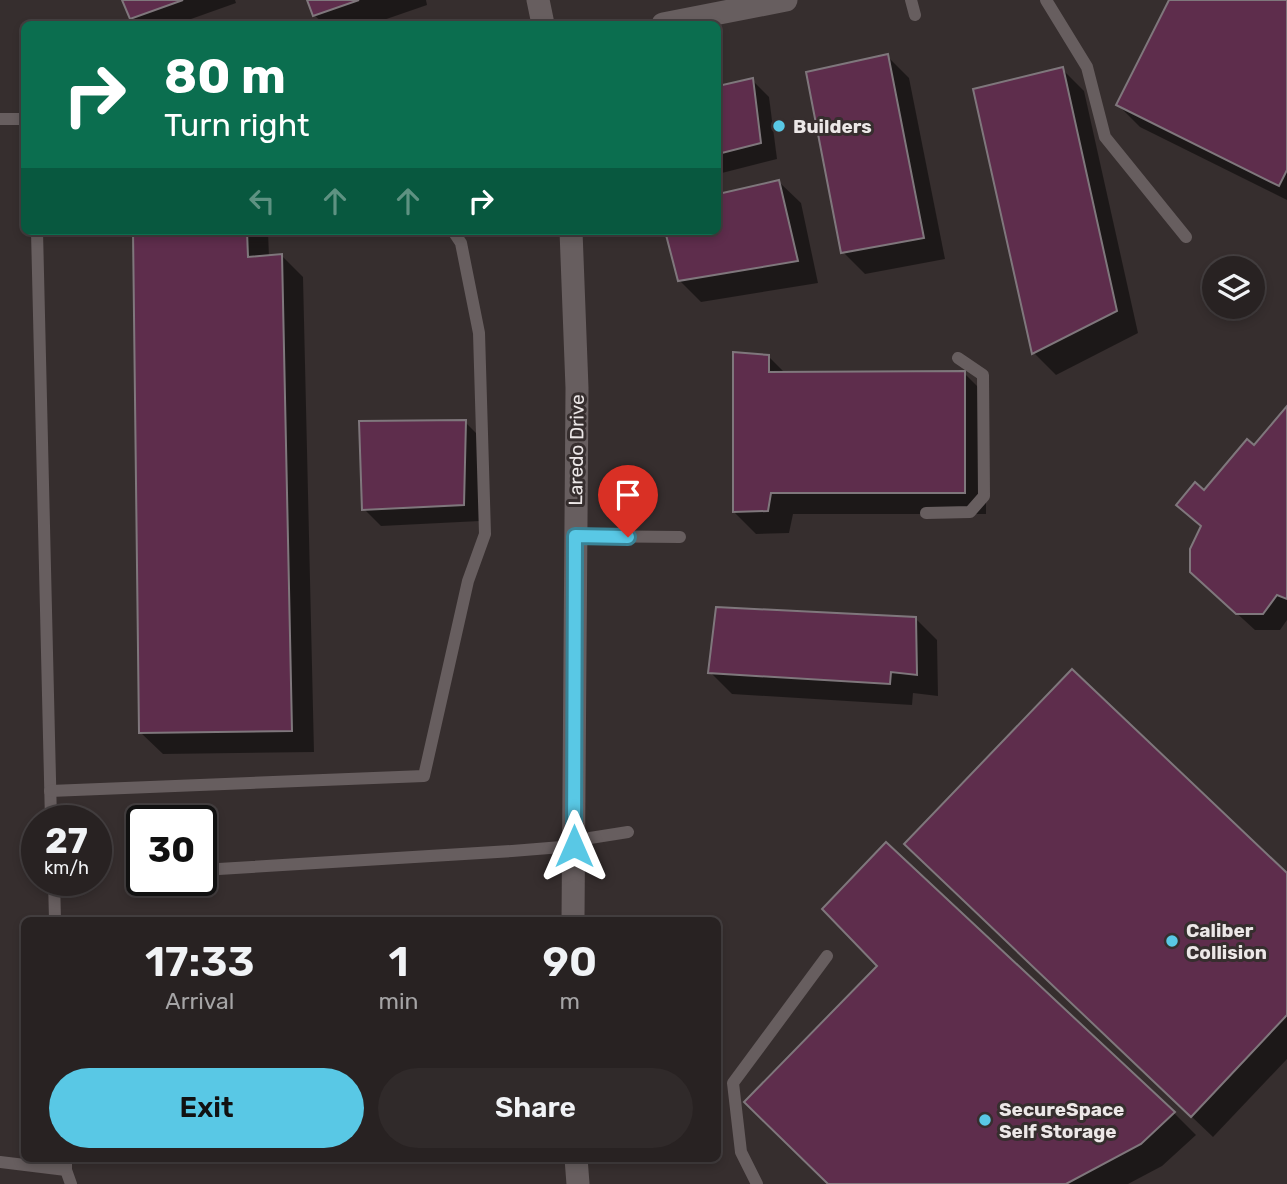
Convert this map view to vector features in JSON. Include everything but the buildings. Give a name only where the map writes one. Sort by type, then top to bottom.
[{"type":"street","points":[[538,0],[542,21]]},
{"type":"street","points":[[678,21],[786,0]]},
{"type":"street","name":"Laredo Drive","points":[[570,235],[577,388],[573,917]]},
{"type":"street","points":[[576,1162],[578,1184]]},
{"type":"lane","points":[[911,0],[915,15]]},
{"type":"lane","points":[[1046,0],[1087,67],[1105,137],[1186,237]]},
{"type":"lane","points":[[0,119],[21,119]]},
{"type":"lane","points":[[37,235],[50,805]]},
{"type":"lane","points":[[50,791],[424,776],[468,581],[485,534],[479,333],[461,243],[456,235]]},
{"type":"lane","points":[[926,513],[970,512],[984,496],[983,375],[958,358]]},
{"type":"lane","points":[[575,536],[680,537]]},
{"type":"lane","points":[[217,869],[574,846],[590,838],[628,832]]},
{"type":"lane","points":[[54,896],[55,917]]},
{"type":"lane","points":[[757,1184],[741,1152],[733,1083],[827,956]]},
{"type":"lane","points":[[0,1162],[66,1164],[71,1184]]},
{"type":"place","name":"Builders","points":[[779,126]]},
{"type":"place","name":"Caliber Collision","points":[[1172,941]]},
{"type":"place","name":"SecureSpace Self Storage","points":[[985,1120]]},
{"type":"route","points":[[574,846],[575,536],[628,537]]}]
